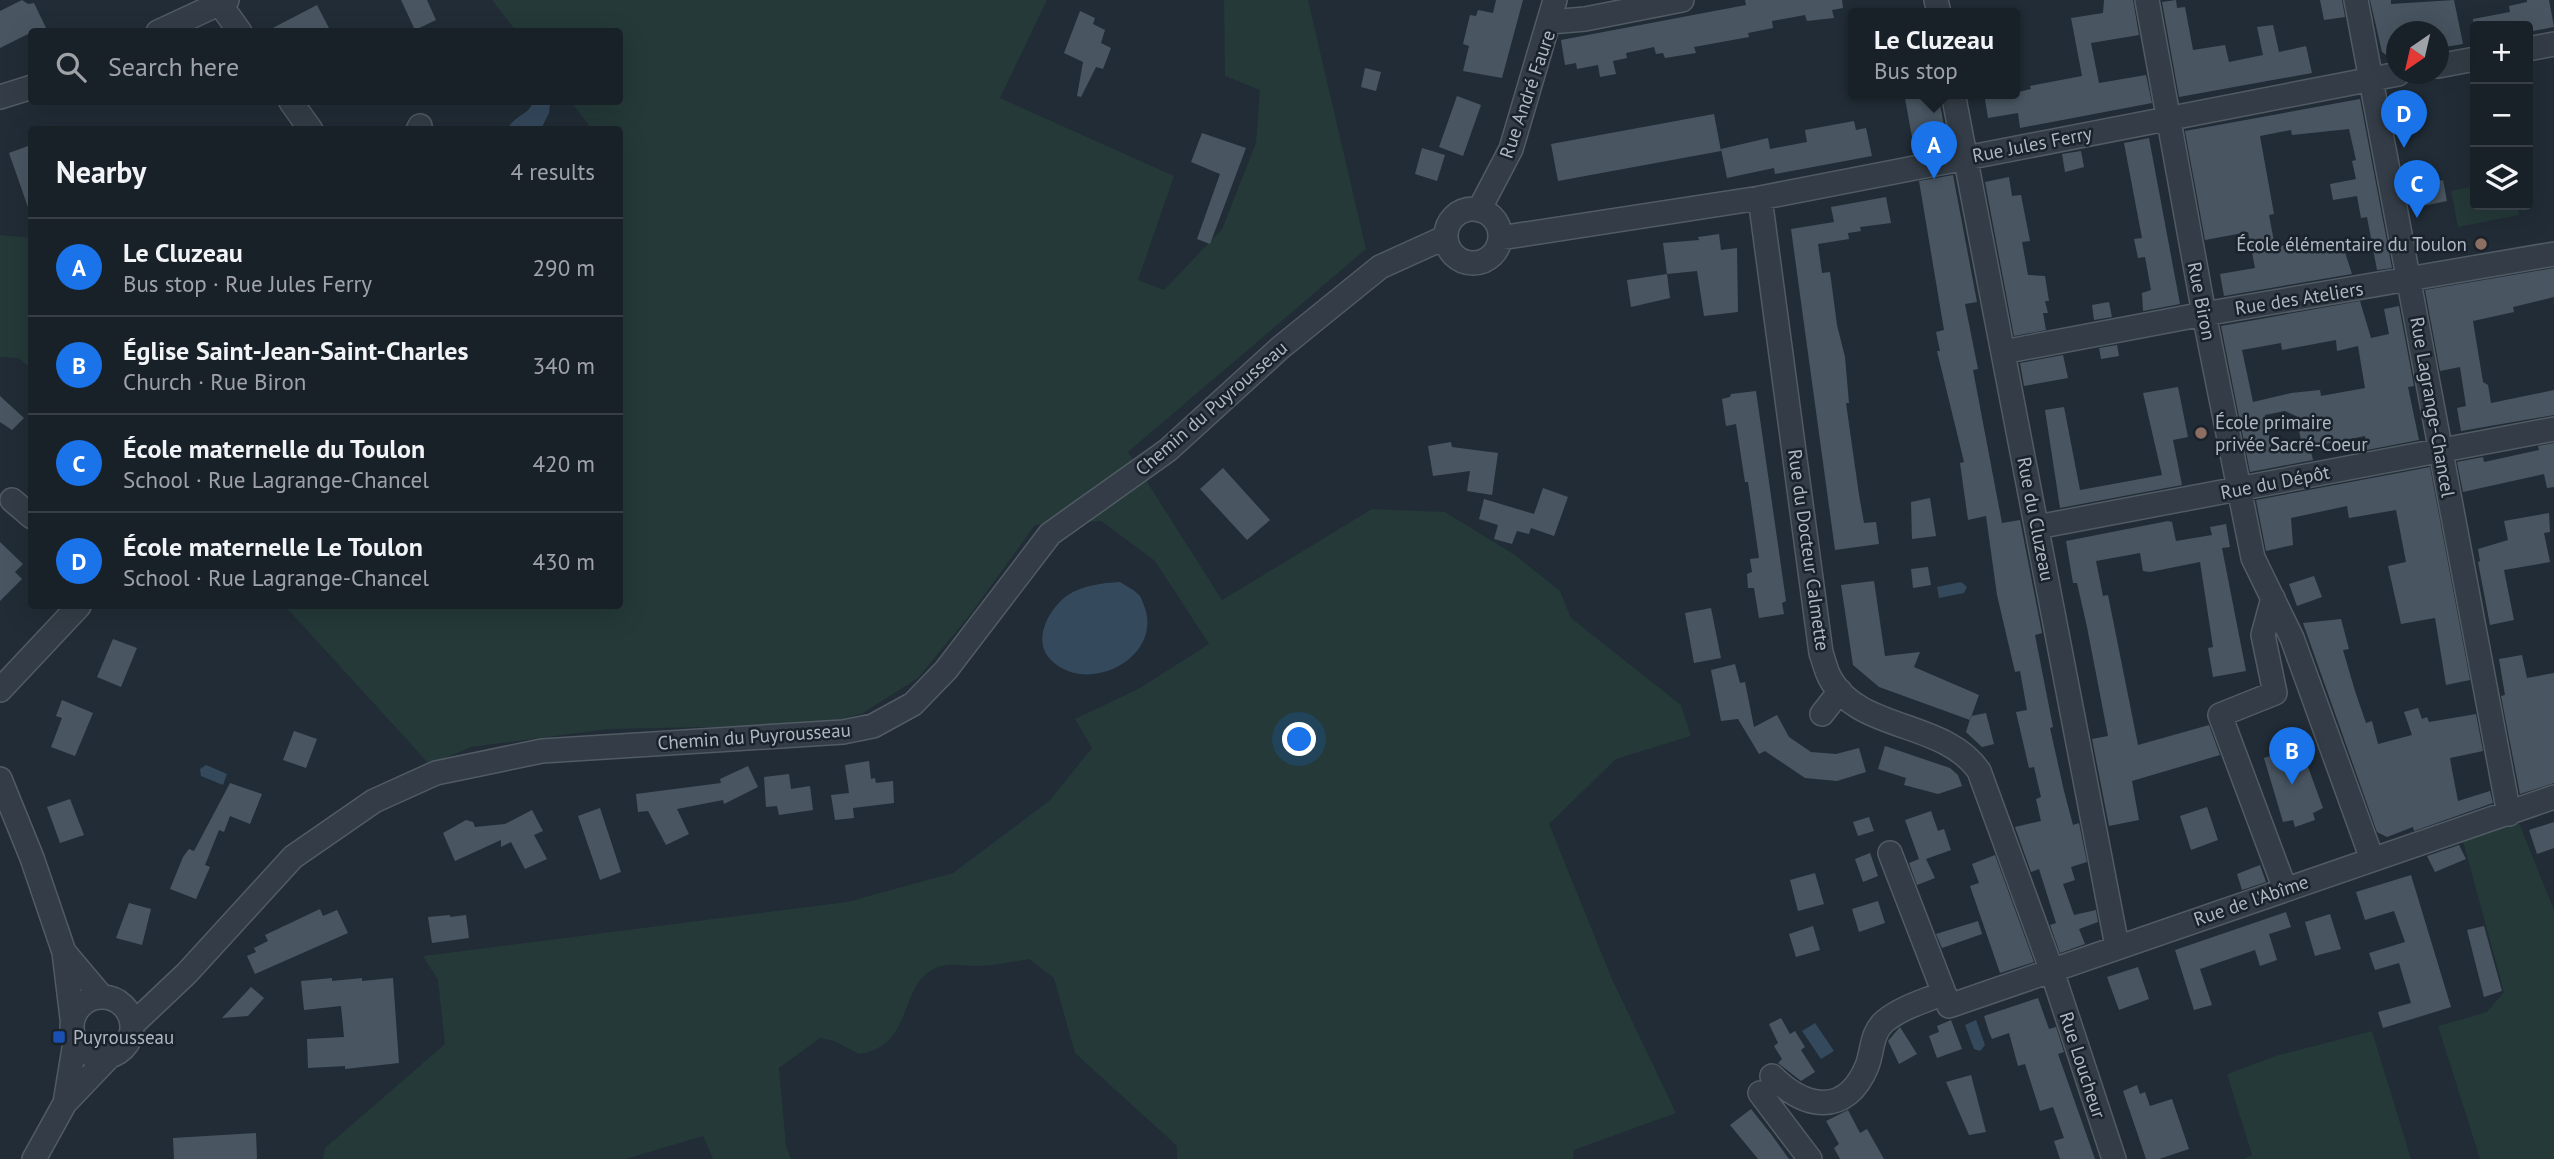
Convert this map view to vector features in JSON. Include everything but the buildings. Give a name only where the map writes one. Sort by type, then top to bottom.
[{"type":"street","name":"Rue André Faure","points":[[1479,210],[1511,149],[1553,11],[1585,19],[1682,0]]},
{"type":"street","name":"Rue Biron","points":[[2147,0],[2204,314],[2253,558],[2292,638],[2372,859]]},
{"type":"street","name":"Rue Lagrange-Chancel","points":[[2356,0],[2508,814]]},
{"type":"street","points":[[167,28],[223,2],[238,28]]},
{"type":"street","points":[[2533,48],[2554,44]]},
{"type":"street","points":[[2449,64],[2470,60]]},
{"type":"street","name":"Rue Jules Ferry","points":[[1500,239],[1760,198],[2386,76]]},
{"type":"street","points":[[0,97],[28,88]]},
{"type":"street","name":"Rue du Cluzeau","points":[[1953,99],[2117,946]]},
{"type":"street","points":[[293,105],[308,126]]},
{"type":"street","name":"Rue du Docteur Calmette","points":[[1760,198],[1821,653],[1830,678],[1840,691],[1865,710],[1953,744],[1968,755],[1979,771],[2052,971]]},
{"type":"street","points":[[1479,210],[1495,220],[1500,239],[1490,257],[1474,263],[1456,257],[1446,237],[1448,228],[1459,213],[1479,210]]},
{"type":"street","name":"Chemin du Puyrousseau","points":[[119,1009],[168,992],[293,857],[374,801],[436,773],[542,751],[844,732],[873,726],[913,704],[946,670],[1050,534],[1168,450],[1280,348],[1380,267],[1446,237]]},
{"type":"street","name":"Rue des Ateliers","points":[[2003,352],[2204,314],[2554,254]]},
{"type":"street","name":"Rue du Dépôt","points":[[2037,527],[2554,429]]},
{"type":"street","points":[[12,500],[28,514]]},
{"type":"street","points":[[2273,598],[2263,635],[2274,693],[2220,715],[2285,889]]},
{"type":"street","points":[[0,690],[76,609]]},
{"type":"street","points":[[1822,714],[1840,691]]},
{"type":"street","points":[[0,779],[32,858],[64,952],[75,1042],[65,1103]]},
{"type":"street","name":"Rue de l'Abîme","points":[[1810,1159],[1766,1085],[1808,1102],[1824,1104],[1840,1099],[1855,1087],[1867,1066],[1875,1035],[1885,1022],[1909,1007],[2052,971],[2117,946],[2554,797]]},
{"type":"street","points":[[1890,853],[1947,999]]},
{"type":"street","points":[[34,1159],[65,1103],[109,1057],[124,1049],[119,1009],[64,952]]},
{"type":"street","name":"Rue Loucheur","points":[[2052,971],[2114,1159]]},
{"type":"street","points":[[72,1018],[84,1002],[119,1009]]},
{"type":"street","points":[[75,1042],[89,1055],[109,1057]]},
{"type":"green space","points":[[492,0],[1047,0],[1000,98],[1174,176],[1138,280],[1164,290],[1222,229],[1256,143],[1260,90],[1225,76],[1224,0],[1308,0],[1366,249],[1128,452],[1222,600],[1372,509],[1445,512],[1515,555],[1560,591],[1571,618],[1681,705],[1691,736],[1616,759],[1549,824],[1612,979],[1676,1113],[1574,1150],[1573,1159],[1177,1159],[1177,1146],[1075,1053],[1054,978],[1029,959],[987,966],[938,967],[925,975],[916,986],[898,1027],[890,1039],[877,1049],[859,1054],[834,1041],[820,1038],[779,1068],[786,1146],[791,1159],[713,1159],[703,1136],[626,1159],[323,1159],[325,1148],[445,1044],[438,980],[423,956],[847,902],[953,873],[1049,801],[1092,748],[1075,719],[1140,688],[1209,644],[1155,561],[1101,521],[1035,525],[969,616],[918,678],[863,713],[820,725],[608,729],[471,747],[430,765],[288,609],[623,609],[623,126],[589,126],[573,105],[623,105],[623,28],[514,28]]},
{"type":"green space","points":[[2470,187],[2470,210],[2518,210],[2519,215],[2458,227],[2451,191]]},
{"type":"green space","points":[[0,235],[28,238],[28,366],[18,358],[0,357]]},
{"type":"green space","points":[[2519,823],[2554,910],[2554,1159],[2480,1159],[2438,1026],[2487,1012],[2504,992],[2463,841]]},
{"type":"green space","points":[[2372,1031],[2411,1159],[2244,1159],[2252,1155],[2227,1074],[2279,1055]]},
{"type":"water","points":[[550,105],[542,126],[510,126],[513,121],[531,106]]},
{"type":"water","points":[[1120,582],[1139,595],[1145,608],[1147,626],[1142,643],[1132,657],[1117,667],[1100,673],[1082,674],[1065,670],[1050,659],[1045,651],[1043,634],[1049,616],[1061,601],[1087,587]]},
{"type":"water","points":[[1961,582],[1967,587],[1964,593],[1939,598],[1937,587]]},
{"type":"water","points":[[206,765],[227,774],[223,785],[201,776],[200,769]]},
{"type":"water","points":[[1976,1020],[1985,1045],[1980,1051],[1974,1049],[1965,1025]]},
{"type":"water","points":[[1815,1023],[1834,1051],[1821,1059],[1802,1031]]},
{"type":"place","name":"École maternelle Le Toulon","points":[[2404,148]]},
{"type":"place","name":"Le Cluzeau","points":[[1934,179]]},
{"type":"place","name":"École maternelle du Toulon","points":[[2417,218]]},
{"type":"place","name":"École élémentaire du Toulon","points":[[2481,244]]},
{"type":"place","name":"École primaire privée Sacré-Coeur","points":[[2201,433]]},
{"type":"place","name":"Église Saint-Jean-Saint-Charles","points":[[2292,785]]},
{"type":"place","name":"Puyrousseau","points":[[59,1037]]}]
